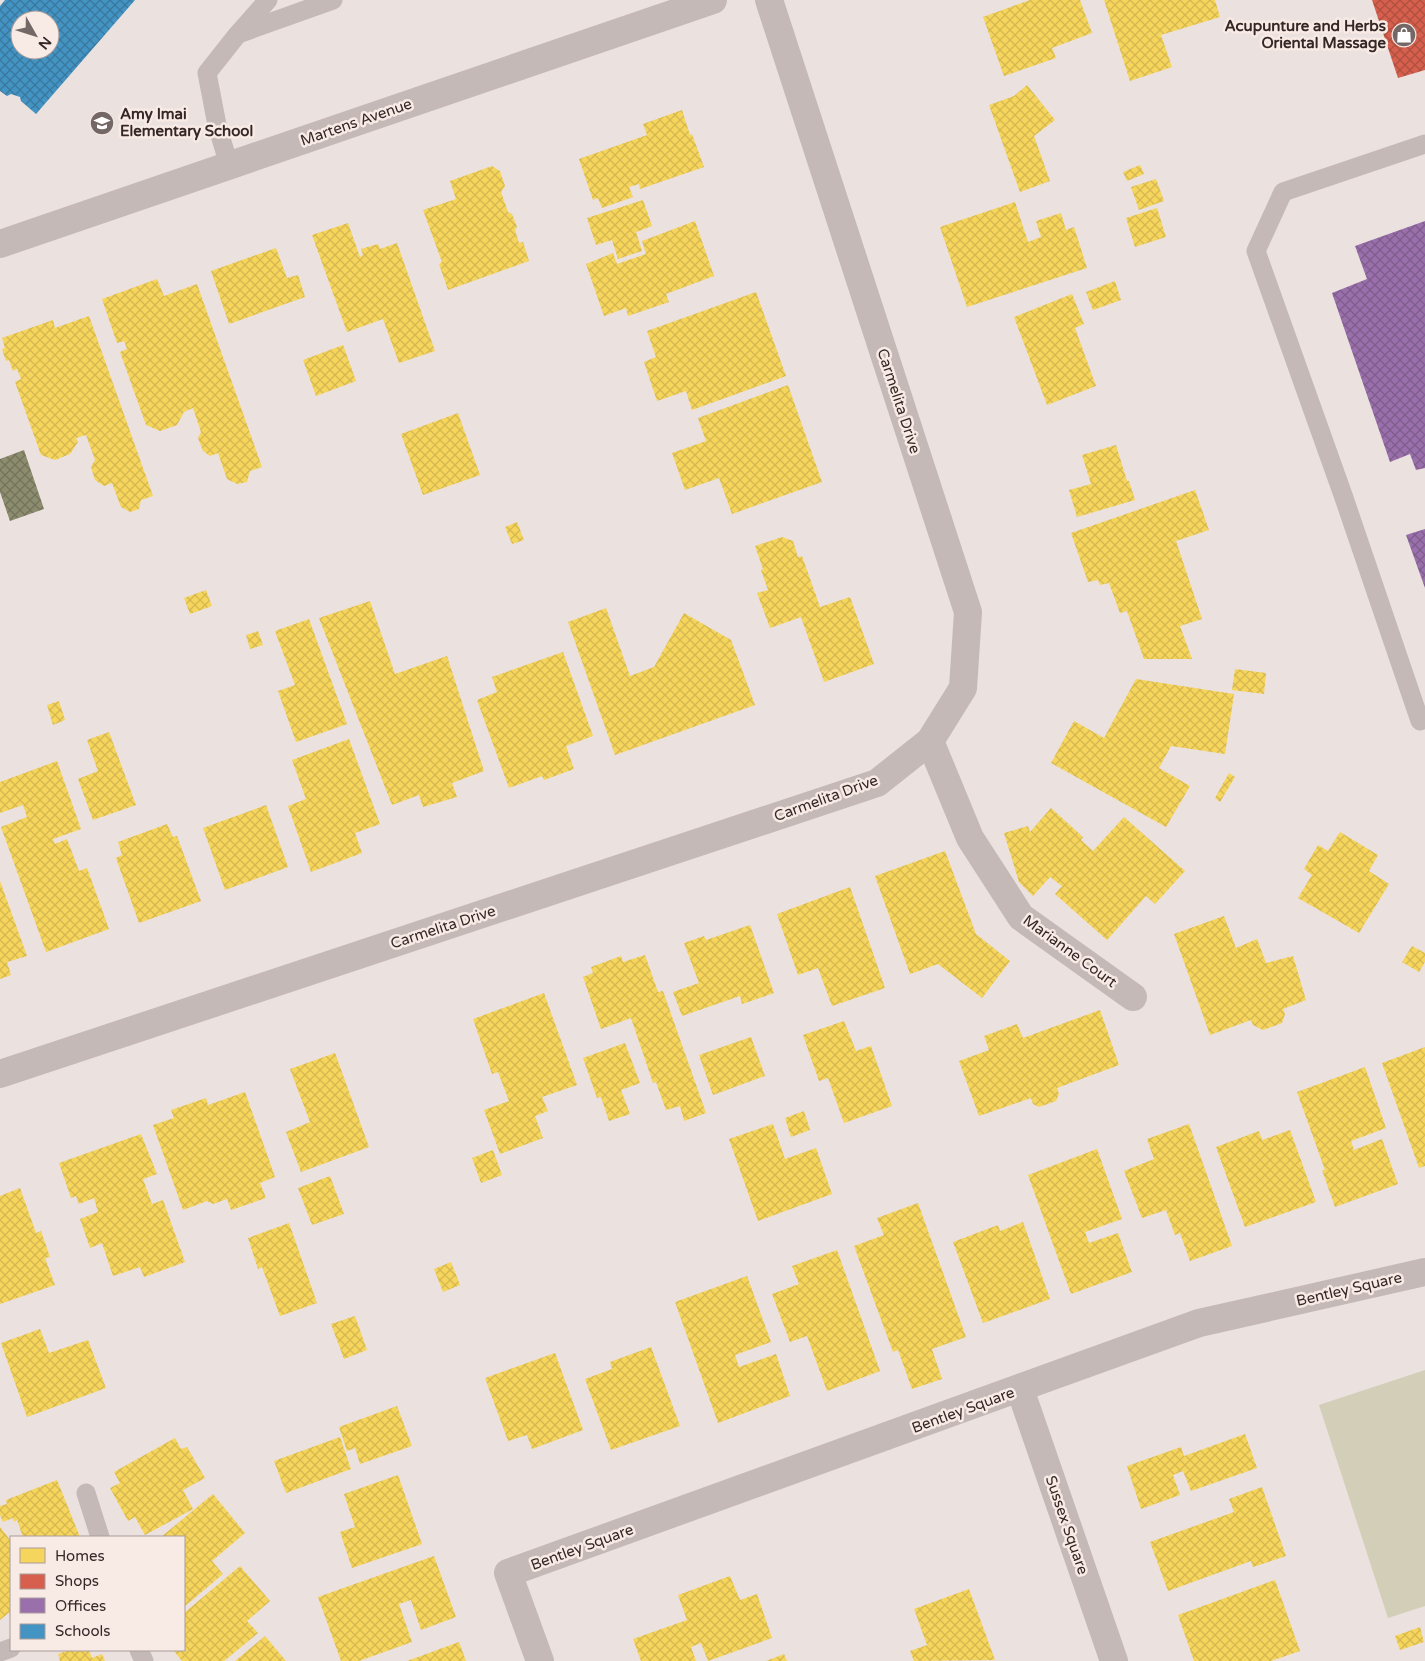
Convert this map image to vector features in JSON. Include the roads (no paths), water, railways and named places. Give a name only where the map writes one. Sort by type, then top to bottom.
[{"type":"street","name":"Martens Avenue","points":[[0,244],[713,0]]},
{"type":"street","name":"Carmelita Drive","points":[[0,1074],[877,782],[930,741],[963,688],[968,612],[769,0]]},
{"type":"street","name":"Marianne Court","points":[[930,741],[970,838],[1021,917],[1133,997]]},
{"type":"street","name":"Bentley Square","points":[[540,1661],[508,1573],[1198,1323],[1425,1272]]},
{"type":"street","name":"Sussex Square","points":[[1020,1389],[1114,1661]]},
{"type":"lane","points":[[229,165],[217,125],[207,73],[237,34],[268,0]]},
{"type":"lane","points":[[237,34],[333,0]]},
{"type":"lane","points":[[1425,144],[1283,192],[1256,251],[1343,495],[1420,721],[1425,719]]},
{"type":"lane","points":[[86,1493],[100,1536]]},
{"type":"place","name":"Acupunture and Herbs Oriental Massage","points":[[1404,35]]},
{"type":"place","name":"Amy Imai Elementary School","points":[[102,123]]}]
